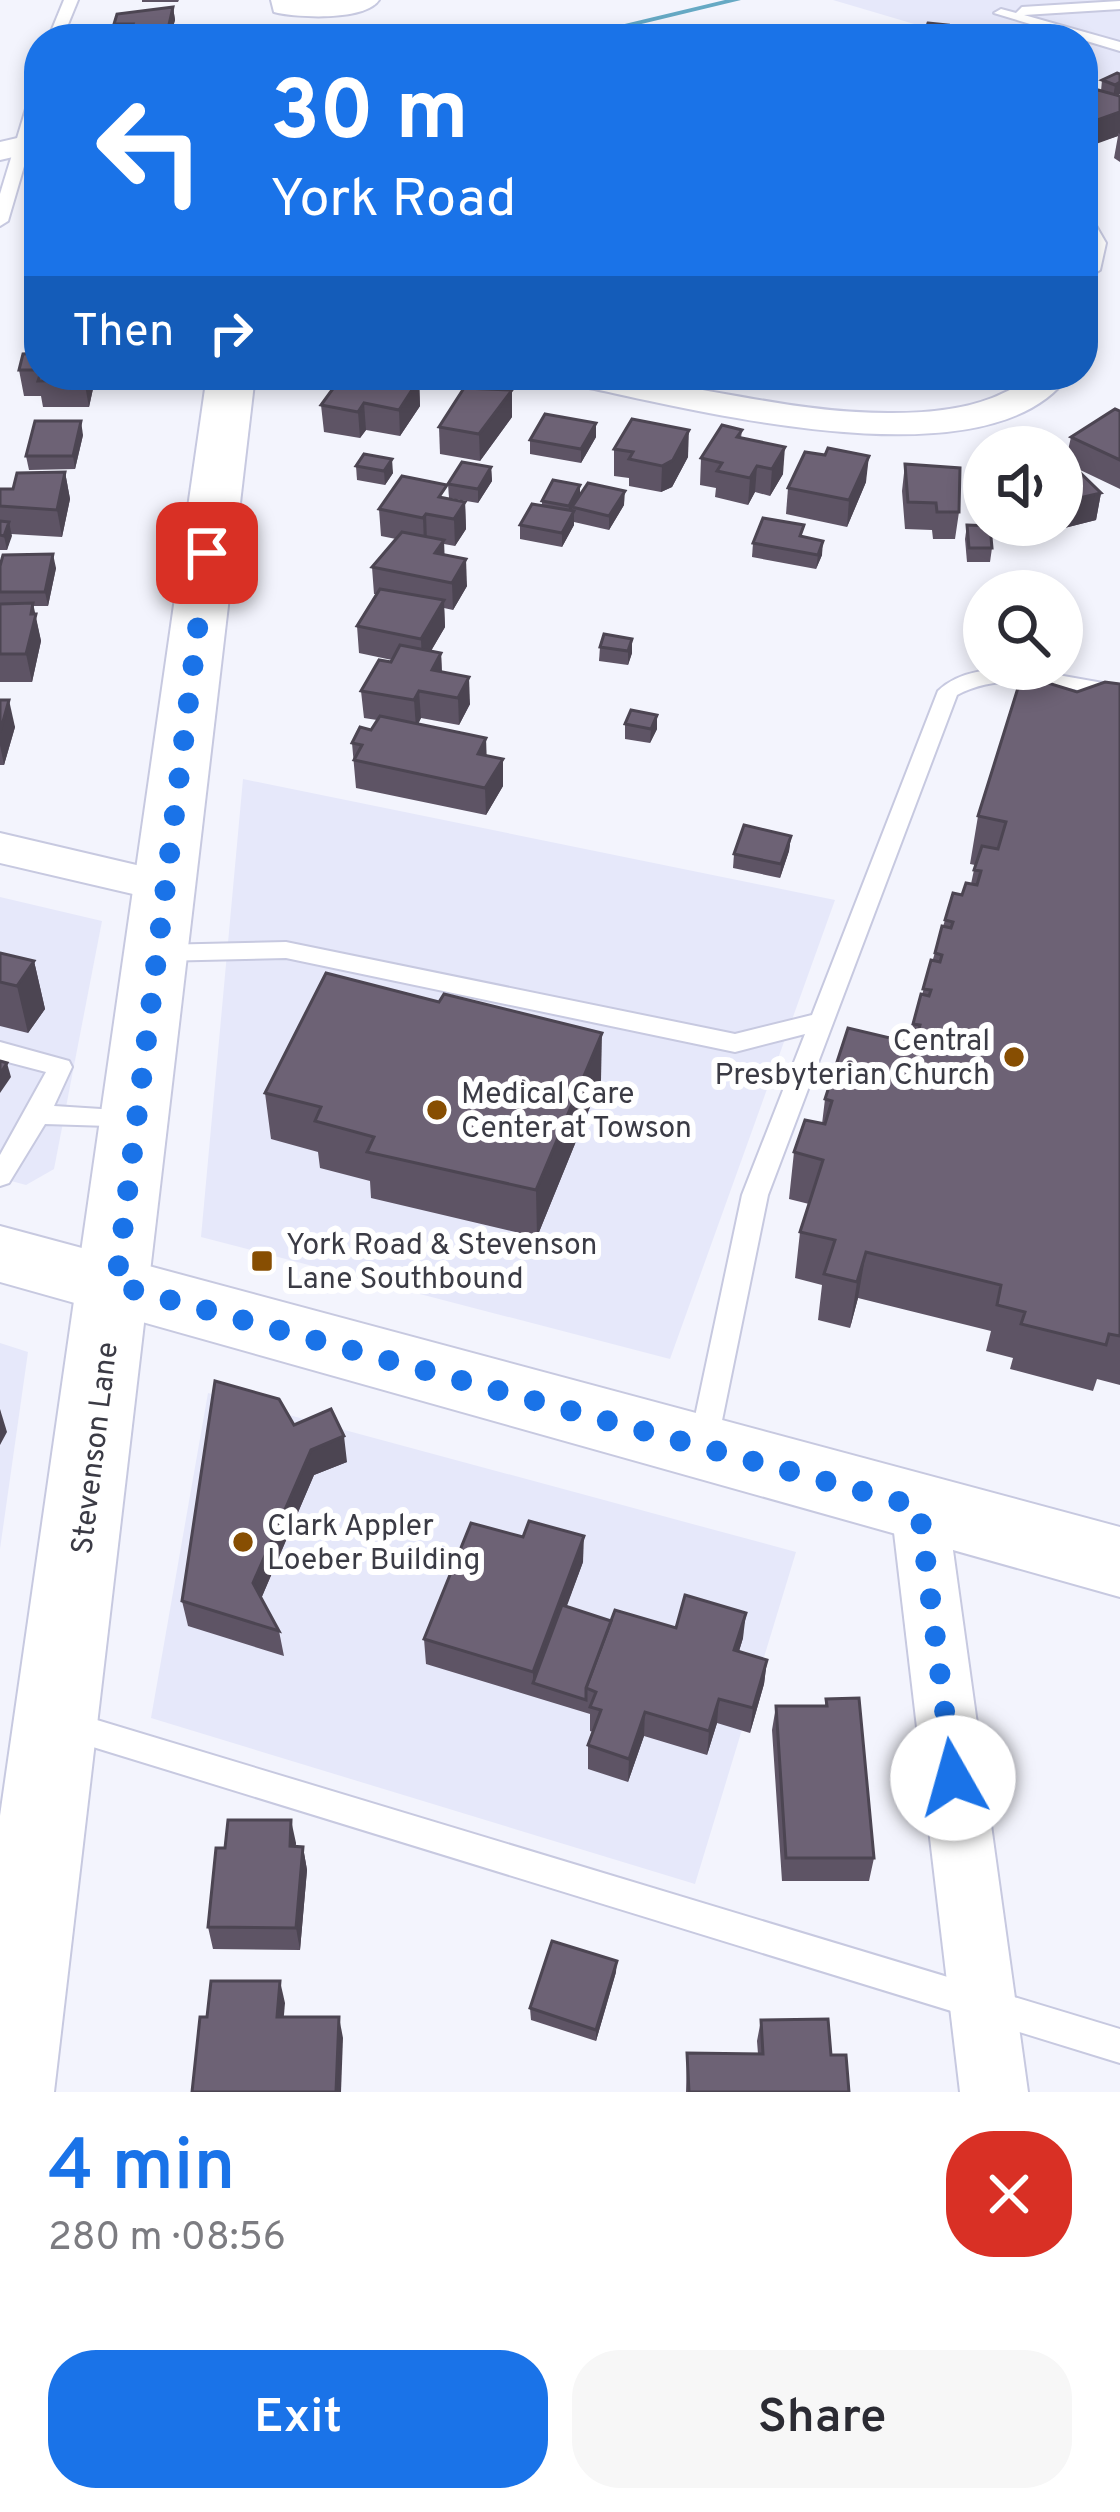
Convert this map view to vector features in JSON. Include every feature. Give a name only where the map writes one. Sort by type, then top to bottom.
[{"type":"street","points":[[286,14],[360,0]]},
{"type":"street","name":"Stevenson Lane","points":[[7,2092],[59,1723],[229,390]]},
{"type":"street","points":[[668,390],[879,426],[961,419],[1005,406],[1029,390]]},
{"type":"street","points":[[0,848],[163,886]]},
{"type":"street","points":[[0,1254],[1120,1562]]},
{"type":"street","points":[[919,1507],[994,2092]]},
{"type":"lane","points":[[1040,24],[1001,13],[1120,5]]},
{"type":"lane","points":[[0,221],[20,146]]},
{"type":"lane","points":[[702,1447],[755,1195],[948,691],[966,678],[1000,675],[1120,693]]},
{"type":"lane","points":[[155,953],[286,950],[735,1043],[820,1022]]},
{"type":"lane","points":[[0,1051],[60,1066],[38,1114],[0,1176]]},
{"type":"lane","points":[[38,1114],[135,1120]]},
{"type":"lane","points":[[59,1723],[1120,2046]]},
{"type":"shaded area","points":[[833,0],[1120,0],[1120,85],[1098,78],[1098,24],[914,24]]},
{"type":"shaded area","points":[[243,779],[835,900],[670,1359],[201,1237]]},
{"type":"shaded area","points":[[0,897],[102,921],[54,1169],[26,1185],[0,1178]]},
{"type":"shaded area","points":[[0,1343],[28,1352],[0,1549]]},
{"type":"shaded area","points":[[208,1393],[796,1552],[695,1884],[151,1718]]},
{"type":"building","points":[[173,7],[169,24],[114,24],[117,14]]},
{"type":"building","points":[[1117,73],[1120,82],[1115,85],[1102,80]]},
{"type":"building","points":[[1098,90],[1120,96],[1120,112],[1098,120]]},
{"type":"building","points":[[332,390],[412,390],[399,410],[364,403],[358,412],[321,405]]},
{"type":"building","points":[[463,390],[512,390],[479,434],[439,427]]},
{"type":"building","points":[[1115,409],[1120,411],[1120,460],[1083,443],[1083,429]]},
{"type":"building","points":[[545,414],[596,423],[581,449],[530,440]]},
{"type":"building","points":[[632,419],[689,430],[673,460],[662,466],[629,459],[633,452],[614,449]]},
{"type":"building","points":[[35,421],[81,421],[73,456],[26,456]]},
{"type":"building","points":[[722,425],[742,430],[737,437],[785,447],[772,469],[757,466],[750,478],[717,471],[722,463],[701,458]]},
{"type":"building","points":[[828,448],[869,456],[849,500],[788,488],[805,452],[825,455]]},
{"type":"building","points":[[364,454],[392,459],[384,471],[356,466]]},
{"type":"building","points":[[462,462],[491,467],[478,489],[448,484]]},
{"type":"building","points":[[905,464],[960,468],[959,512],[937,512],[936,503],[908,502]]},
{"type":"building","points":[[65,472],[57,510],[0,506],[0,489],[13,489],[17,473]]},
{"type":"building","points":[[1083,475],[1101,493],[1083,497]]},
{"type":"building","points":[[402,476],[447,485],[439,497],[465,502],[454,519],[379,509]]},
{"type":"building","points":[[553,480],[580,485],[569,506],[542,501]]},
{"type":"building","points":[[588,483],[625,491],[609,516],[572,507]]},
{"type":"building","points":[[532,504],[574,511],[562,533],[520,525]]},
{"type":"building","points":[[763,518],[804,525],[800,536],[823,541],[818,555],[753,543]]},
{"type":"building","points":[[0,521],[9,522],[4,536],[0,535]]},
{"type":"building","points":[[402,532],[444,540],[435,553],[466,559],[452,583],[372,567]]},
{"type":"building","points":[[53,554],[45,592],[0,592],[3,555]]},
{"type":"building","points":[[380,589],[444,600],[421,639],[357,626]]},
{"type":"building","points":[[33,603],[31,614],[36,614],[26,654],[0,654],[0,604]]},
{"type":"building","points":[[604,634],[632,639],[628,651],[600,647]]},
{"type":"building","points":[[400,645],[441,653],[432,670],[469,677],[458,698],[419,691],[414,700],[361,691],[379,660],[391,662]]},
{"type":"building","name":"Central Presbyterian Church","points":[[1105,682],[1120,684],[1120,1336],[1109,1334],[1106,1345],[1021,1324],[1025,1312],[997,1305],[1001,1285],[866,1252],[857,1282],[824,1274],[835,1240],[800,1232],[823,1160],[794,1152],[805,1120],[825,1124],[832,1101],[825,1099],[848,1028],[915,1044],[920,1025],[913,1024],[921,994],[929,996],[931,990],[923,989],[931,960],[940,962],[942,955],[935,953],[942,926],[951,928],[953,922],[945,920],[953,893],[962,895],[966,883],[977,885],[981,871],[974,870],[982,846],[998,849],[1006,822],[978,816],[1017,690],[1077,692]]},
{"type":"building","points":[[0,700],[9,700],[0,732]]},
{"type":"building","points":[[631,710],[657,715],[651,729],[625,724]]},
{"type":"building","points":[[380,716],[486,738],[478,754],[503,759],[485,788],[354,760],[362,745],[352,743],[360,727],[371,730]]},
{"type":"building","points":[[744,825],[791,836],[781,864],[734,854]]},
{"type":"building","points":[[0,953],[34,961],[17,986],[0,982]]},
{"type":"building","name":"Medical Care Center at Towson","points":[[326,973],[439,1002],[444,994],[602,1033],[536,1190],[367,1152],[374,1137],[315,1121],[321,1107],[265,1093]]},
{"type":"building","name":"Clark Appler Loeber Building","points":[[215,1381],[279,1399],[294,1425],[331,1409],[344,1436],[311,1450],[253,1583],[279,1631],[182,1601]]},
{"type":"building","points":[[529,1521],[584,1536],[533,1672],[424,1639],[471,1523],[523,1537]]},
{"type":"building","points":[[685,1595],[746,1613],[734,1650],[767,1660],[753,1708],[719,1699],[709,1731],[645,1712],[629,1759],[588,1745],[601,1710],[590,1707],[596,1692],[586,1688],[615,1610],[676,1628]]},
{"type":"building","points":[[562,1605],[611,1621],[586,1688],[586,1700],[533,1683]]},
{"type":"building","points":[[859,1698],[874,1858],[786,1858],[776,1706],[827,1706],[826,1699]]},
{"type":"building","points":[[228,1820],[291,1820],[290,1846],[303,1847],[296,1928],[208,1927],[216,1848],[225,1848]]},
{"type":"building","points":[[552,1941],[617,1961],[596,2030],[530,2008]]},
{"type":"building","points":[[211,1981],[280,1981],[277,2017],[339,2017],[336,2092],[192,2092],[200,2017],[207,2017]]},
{"type":"building","points":[[828,2019],[831,2055],[846,2055],[849,2092],[689,2092],[687,2053],[763,2054],[761,2020]]},
{"type":"waterway","points":[[632,24],[737,0]]},
{"type":"place","name":"Central Presbyterian Church","points":[[1014,1057]]},
{"type":"place","name":"Medical Care Center at Towson","points":[[437,1110]]},
{"type":"place","name":"York Road & Stevenson Lane Southbound","points":[[262,1261]]},
{"type":"place","name":"Clark Appler Loeber Building","points":[[243,1542]]},
{"type":"route","points":[[207,553],[116,1285],[919,1507],[953,1778]]}]
